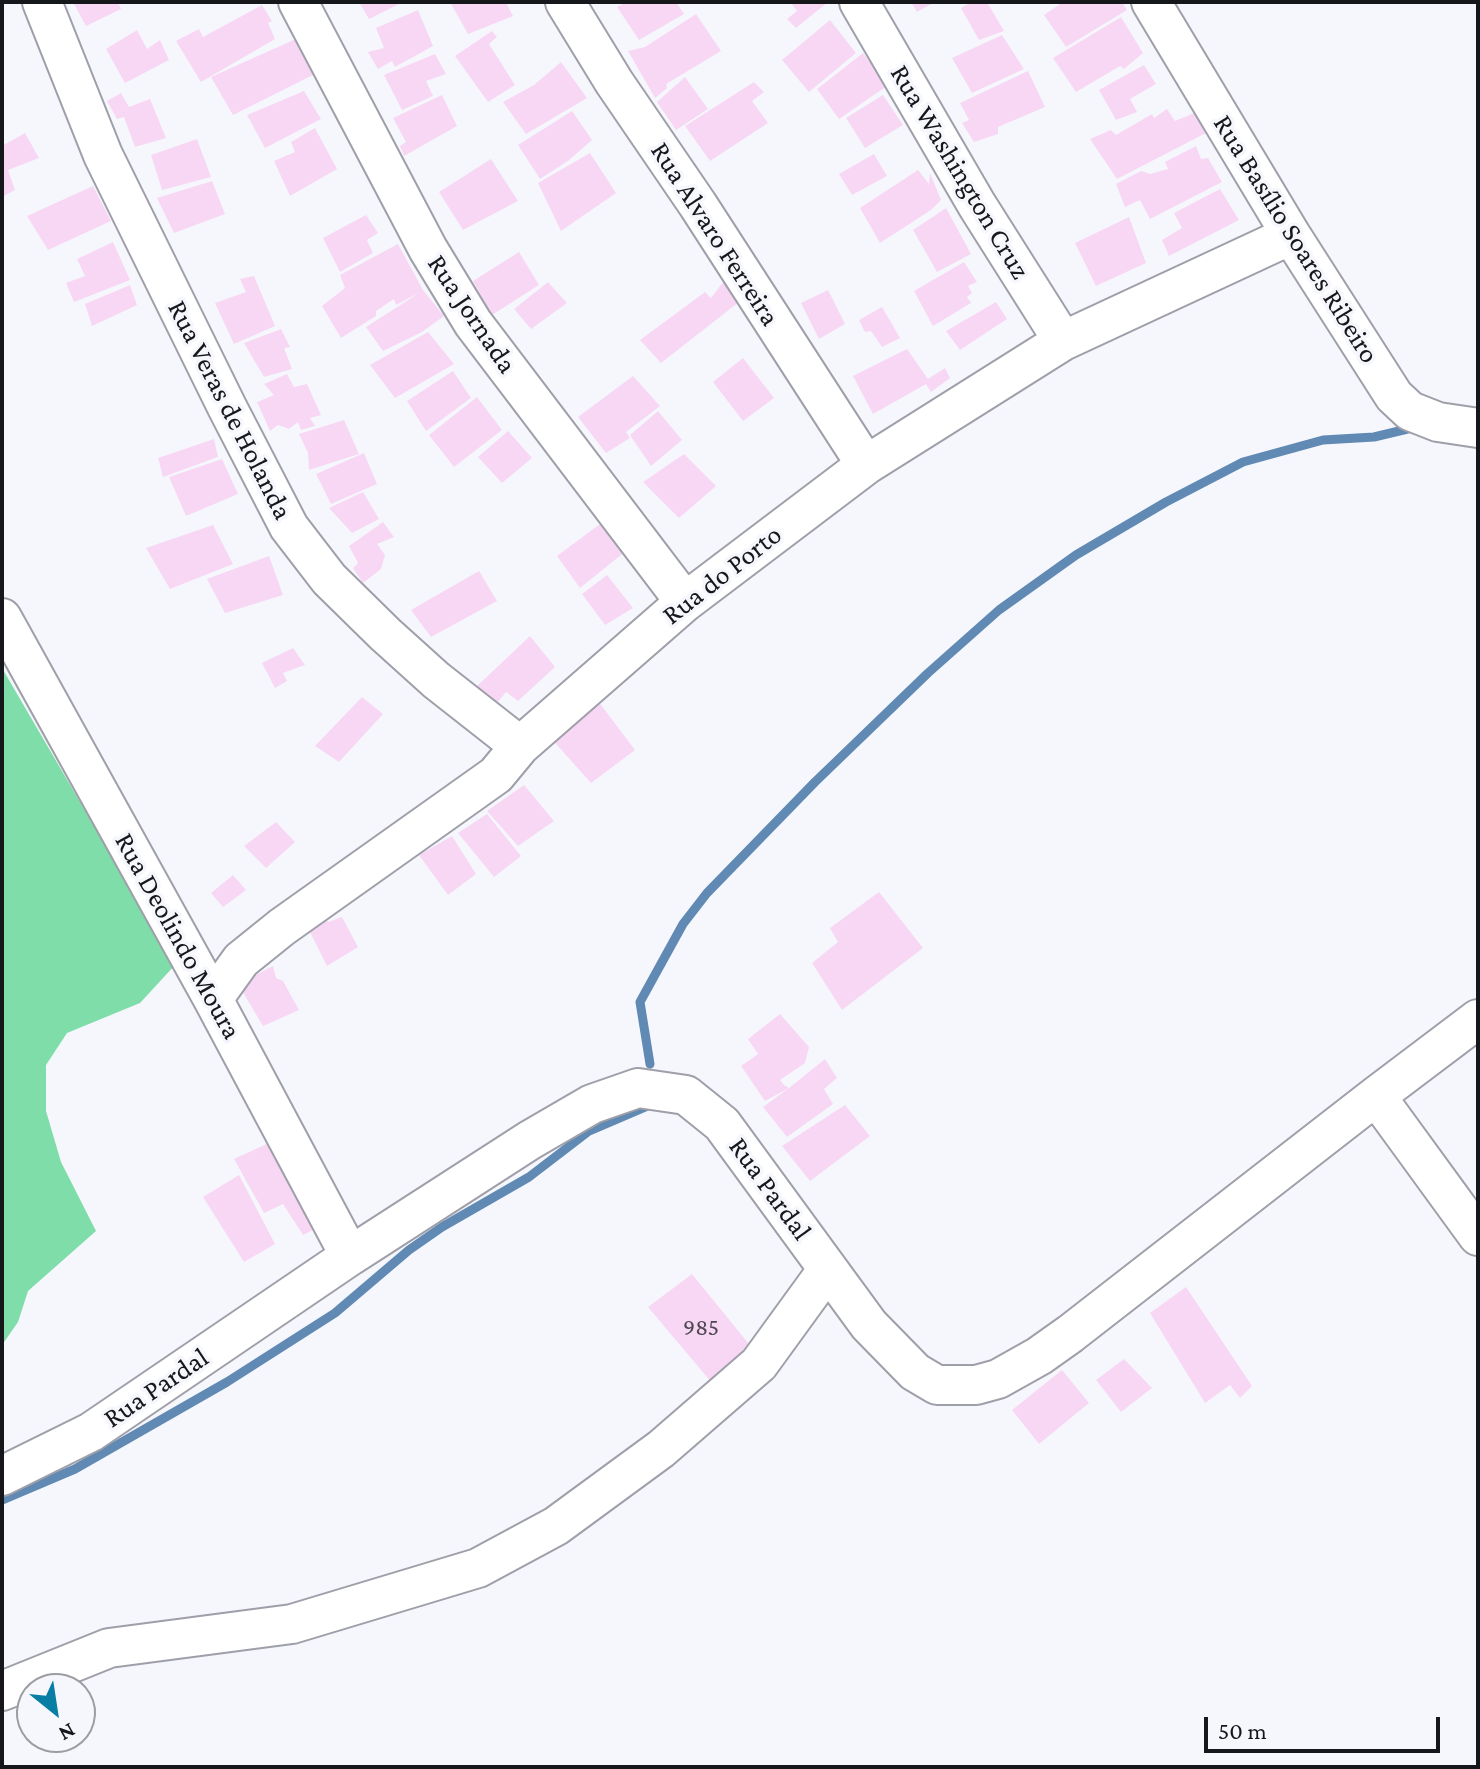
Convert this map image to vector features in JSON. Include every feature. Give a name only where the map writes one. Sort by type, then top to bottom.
[{"type":"street","name":"Rua Veras de Holanda","points":[[42,2],[103,155],[289,527],[329,579],[385,634],[436,680],[520,746]]},
{"type":"street","name":"Rua Jornada","points":[[298,2],[428,249],[473,323],[685,602]]},
{"type":"street","name":"Rua Alvaro Ferreira","points":[[565,2],[614,82],[698,205],[866,465]]},
{"type":"street","name":"Rua Washington Cruz","points":[[859,2],[977,205],[1063,341]]},
{"type":"street","name":"Rua Basílio Soares Ribeiro","points":[[1151,2],[1291,235],[1394,396],[1410,411],[1438,422],[1478,428]]},
{"type":"street","name":"Rua do Porto","points":[[213,999],[241,960],[282,927],[496,775],[520,746],[685,602],[866,465],[1063,341],[1291,235]]},
{"type":"street","name":"Rua Deolindo Moura","points":[[2,618],[213,999],[350,1256]]},
{"type":"street","name":"Rua Pardal","points":[[2,1476],[91,1432],[350,1256],[530,1140],[592,1104],[638,1088],[686,1095],[722,1124],[869,1325],[915,1372],[937,1385],[976,1385],[998,1379],[1070,1334],[1478,1019]]},
{"type":"street","points":[[1376,1096],[1478,1236]]},
{"type":"street","points":[[2,1691],[109,1648],[292,1624],[478,1568],[556,1526],[661,1449],[759,1364],[828,1269]]},
{"type":"green space","points":[[2,668],[175,965],[140,1003],[67,1033],[46,1065],[46,1111],[61,1162],[96,1231],[28,1291],[18,1322],[2,1345]]},
{"type":"building","points":[[73,2],[118,2],[121,9],[86,26]]},
{"type":"building","points":[[359,2],[403,2],[369,19]]},
{"type":"building","points":[[450,2],[506,2],[513,16],[468,34]]},
{"type":"building","points":[[626,2],[676,2],[684,14],[639,40],[617,7]]},
{"type":"building","points":[[790,2],[828,2],[796,28],[787,19],[797,11]]},
{"type":"building","points":[[911,2],[935,2],[917,12]]},
{"type":"building","points":[[971,2],[987,2],[1004,31],[979,40],[961,8]]},
{"type":"building","points":[[1063,2],[1122,2],[1127,10],[1066,47],[1044,15]]},
{"type":"building","points":[[262,5],[272,21],[268,23],[275,39],[201,82],[176,41],[199,29],[203,37]]},
{"type":"building","points":[[418,10],[433,46],[395,67],[392,61],[378,69],[368,52],[384,48],[376,28]]},
{"type":"building","points":[[696,14],[721,51],[666,84],[667,88],[655,98],[628,51],[645,47]]},
{"type":"building","points":[[1121,17],[1143,53],[1124,69],[1120,66],[1076,92],[1053,58]]},
{"type":"building","points":[[830,20],[856,53],[809,92],[782,60]]},
{"type":"building","points":[[137,30],[147,49],[160,40],[169,60],[125,83],[106,49]]},
{"type":"building","points":[[492,31],[497,37],[489,44],[515,85],[488,102],[455,56]]},
{"type":"building","points":[[1002,35],[1024,69],[972,93],[952,58]]},
{"type":"building","points":[[298,38],[315,74],[233,115],[211,77]]},
{"type":"building","points":[[863,53],[887,86],[839,119],[817,89]]},
{"type":"building","points":[[435,54],[446,74],[426,81],[433,96],[402,110],[384,75]]},
{"type":"building","points":[[561,62],[587,98],[526,134],[503,102],[534,85]]},
{"type":"building","points":[[1144,65],[1156,84],[1130,99],[1137,112],[1116,120],[1099,90]]},
{"type":"building","points":[[1028,71],[1045,107],[998,127],[998,134],[974,142],[962,123],[969,120],[960,103]]},
{"type":"building","points":[[685,77],[708,109],[676,130],[657,102]]},
{"type":"building","points":[[754,82],[764,92],[752,101],[768,123],[710,161],[685,126]]},
{"type":"building","points":[[304,91],[321,119],[265,148],[247,115]]},
{"type":"building","points":[[121,93],[129,107],[150,99],[166,138],[135,147],[124,117],[117,119],[107,101]]},
{"type":"building","points":[[442,95],[457,126],[404,156],[400,146],[406,142],[393,118]]},
{"type":"building","points":[[883,95],[903,125],[865,148],[846,118]]},
{"type":"building","points":[[1167,109],[1175,121],[1194,113],[1206,133],[1117,179],[1090,139],[1111,130],[1116,135]]},
{"type":"building","points":[[572,111],[592,140],[568,161],[540,179],[518,145]]},
{"type":"building","points":[[315,128],[337,169],[290,196],[274,161],[295,152],[291,142]]},
{"type":"building","points":[[25,133],[39,158],[8,170],[15,190],[2,197],[2,146]]},
{"type":"building","points":[[197,139],[211,177],[162,190],[151,155]]},
{"type":"building","points":[[1196,146],[1201,159],[1208,158],[1222,182],[1150,219],[1140,200],[1125,207],[1116,184],[1141,171],[1150,174],[1168,169],[1165,162]]},
{"type":"building","points":[[590,153],[616,193],[561,231],[538,183]]},
{"type":"building","points":[[874,154],[887,176],[852,195],[839,174]]},
{"type":"building","points":[[491,159],[518,201],[463,230],[439,192]]},
{"type":"building","points":[[918,170],[929,184],[930,173],[941,200],[931,210],[880,243],[860,208]]},
{"type":"building","points":[[212,181],[225,214],[174,233],[157,198]]},
{"type":"building","points":[[93,186],[111,221],[48,250],[27,216]]},
{"type":"building","points":[[1220,189],[1239,220],[1169,256],[1162,240],[1182,228],[1174,213]]},
{"type":"building","points":[[946,208],[971,254],[937,272],[913,230]]},
{"type":"building","points":[[366,215],[378,233],[367,240],[373,253],[340,272],[323,238]]},
{"type":"building","points":[[1129,217],[1146,263],[1096,286],[1075,243]]},
{"type":"building","points":[[113,242],[130,280],[74,302],[66,283],[85,276],[77,259]]},
{"type":"building","points":[[398,244],[423,290],[444,316],[422,332],[383,351],[366,327],[419,293],[396,305],[394,299],[376,311],[376,316],[341,338],[322,306],[345,288],[340,275]]},
{"type":"building","points":[[519,252],[539,285],[492,315],[473,281]]},
{"type":"building","points":[[964,262],[977,282],[968,286],[972,293],[967,297],[971,303],[933,326],[914,291]]},
{"type":"building","points":[[254,276],[275,326],[234,344],[215,303],[246,292],[240,279]]},
{"type":"building","points":[[724,281],[739,302],[661,363],[640,340],[705,292],[711,298]]},
{"type":"building","points":[[548,282],[567,303],[531,329],[514,309]]},
{"type":"building","points":[[130,285],[137,305],[92,326],[85,304]]},
{"type":"building","points":[[828,290],[845,324],[819,339],[801,303]]},
{"type":"building","points":[[996,302],[1007,319],[960,350],[946,331]]},
{"type":"building","points":[[882,307],[900,338],[882,347],[871,331],[865,332],[859,320]]},
{"type":"building","points":[[281,329],[290,347],[284,348],[292,369],[264,377],[244,343]]},
{"type":"building","points":[[428,332],[454,364],[395,398],[370,365]]},
{"type":"building","points":[[907,349],[928,379],[945,368],[950,378],[931,392],[926,384],[873,414],[853,376]]},
{"type":"building","points":[[743,358],[774,398],[743,421],[713,382]]},
{"type":"building","points":[[453,371],[471,398],[426,431],[407,401]]},
{"type":"building","points":[[287,374],[294,387],[307,384],[321,415],[310,418],[315,426],[301,430],[298,422],[289,429],[278,425],[270,431],[257,402],[274,395],[264,384]]},
{"type":"building","points":[[633,376],[660,406],[626,432],[630,438],[606,453],[578,417]]},
{"type":"building","points":[[477,397],[502,430],[454,467],[429,435]]},
{"type":"building","points":[[658,411],[682,440],[651,466],[630,435]]},
{"type":"building","points":[[344,420],[359,454],[309,470],[308,453],[299,434]]},
{"type":"building","points":[[508,431],[532,458],[502,483],[478,457]]},
{"type":"building","points":[[214,439],[218,457],[163,477],[158,458]]},
{"type":"building","points":[[364,453],[377,484],[331,504],[316,474]]},
{"type":"building","points":[[684,454],[716,486],[679,518],[643,482]]},
{"type":"building","points":[[222,459],[238,494],[186,516],[169,477]]},
{"type":"building","points":[[363,492],[379,519],[352,533],[329,508]]},
{"type":"building","points":[[604,521],[626,551],[580,588],[557,556]]},
{"type":"building","points":[[383,522],[394,537],[377,544],[385,555],[381,569],[363,583],[353,568],[358,563],[349,546]]},
{"type":"building","points":[[213,525],[233,564],[170,589],[146,548]]},
{"type":"building","points":[[269,556],[283,595],[225,613],[207,579]]},
{"type":"building","points":[[479,571],[497,601],[431,637],[411,610]]},
{"type":"building","points":[[607,575],[633,608],[605,625],[582,594]]},
{"type":"building","points":[[530,636],[555,667],[518,701],[506,692],[494,707],[476,687]]},
{"type":"building","points":[[293,648],[305,665],[283,673],[287,681],[275,688],[262,663]]},
{"type":"building","points":[[362,697],[383,714],[339,762],[315,746]]},
{"type":"building","points":[[595,697],[635,750],[591,783],[549,736]]},
{"type":"building","points":[[524,785],[554,821],[518,846],[487,811]]},
{"type":"building","points":[[487,814],[521,856],[494,877],[458,833]]},
{"type":"building","points":[[276,822],[295,842],[266,868],[244,846]]},
{"type":"building","points":[[452,836],[476,874],[448,895],[419,855]]},
{"type":"building","points":[[233,875],[246,890],[223,907],[211,893]]},
{"type":"building","points":[[879,892],[923,948],[842,1010],[812,963],[838,942],[830,928]]},
{"type":"building","points":[[322,912],[328,922],[342,917],[358,947],[327,966],[304,920]]},
{"type":"building","points":[[273,966],[276,978],[283,981],[299,1010],[263,1026],[238,984]]},
{"type":"building","points":[[780,1014],[809,1047],[805,1063],[780,1080],[789,1088],[765,1101],[741,1066],[758,1054],[748,1039]]},
{"type":"building","points":[[825,1059],[837,1078],[824,1089],[833,1104],[787,1137],[763,1107]]},
{"type":"building","points":[[845,1105],[870,1136],[810,1181],[782,1146]]},
{"type":"building","points":[[273,1141],[323,1225],[303,1235],[283,1204],[264,1213],[234,1159]]},
{"type":"building","points":[[239,1175],[275,1244],[244,1262],[203,1197]]},
{"type":"building","points":[[692,1274],[753,1349],[712,1383],[648,1307]]},
{"type":"building","points":[[1186,1287],[1252,1386],[1240,1398],[1230,1385],[1205,1403],[1150,1313]]},
{"type":"building","points":[[1124,1359],[1152,1388],[1121,1412],[1096,1380]]},
{"type":"building","points":[[1062,1370],[1089,1403],[1039,1444],[1012,1410]]},
{"type":"waterway","points":[[650,1064],[640,1002],[683,924],[707,893],[815,782],[928,673],[999,610],[1076,555],[1166,502],[1243,462],[1323,440],[1374,437],[1416,427]]},
{"type":"waterway","points":[[2,1500],[75,1469],[227,1382],[335,1313],[409,1250],[442,1227],[529,1177],[589,1131],[652,1104]]}]
